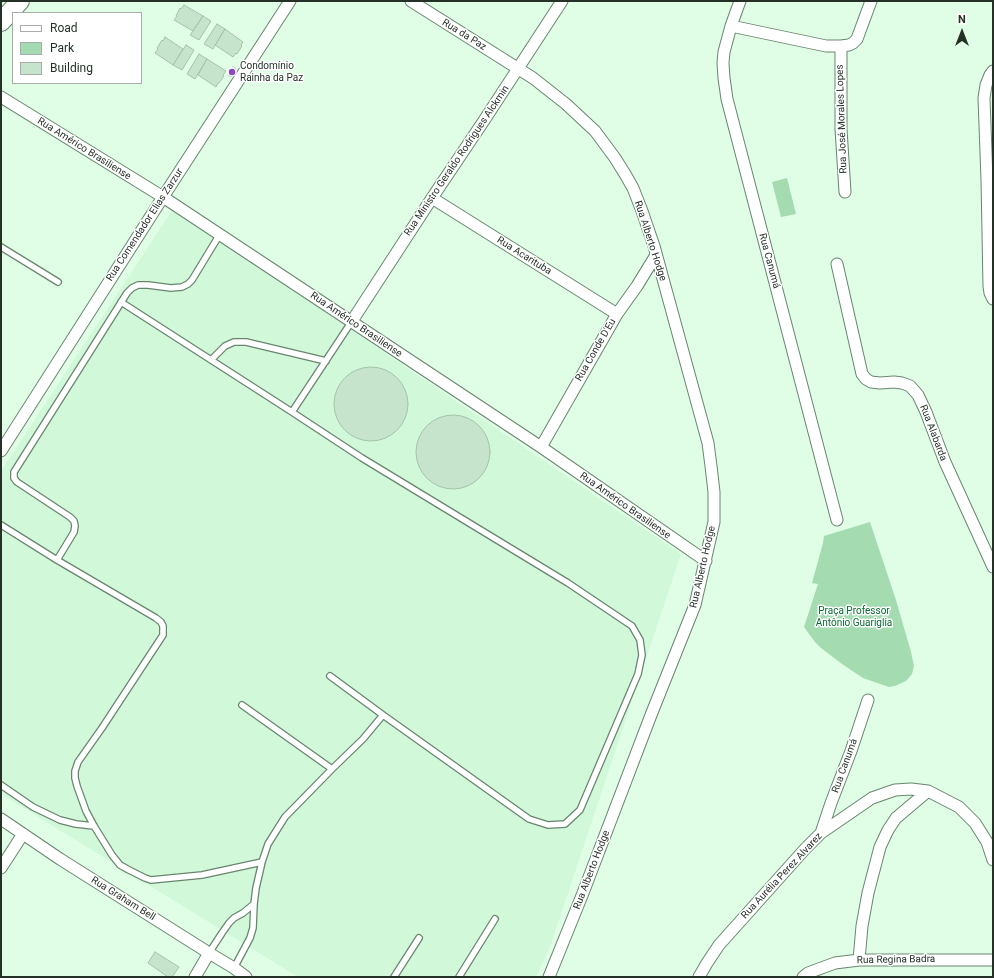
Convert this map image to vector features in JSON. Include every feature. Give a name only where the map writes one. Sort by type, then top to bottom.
[{"type":"main road","points":[[1,22],[20,1]]},
{"type":"street","name":"Rua Comendador Elias Zarzur","points":[[1,451],[290,1]]},
{"type":"street","name":"Rua da Paz","points":[[411,1],[518,69]]},
{"type":"street","name":"Rua Ministro Geraldo Rodrigues Alckmin","points":[[352,321],[562,1]]},
{"type":"street","name":"Rua Canumá","points":[[740,1],[724,52],[723,64],[727,99],[837,520]]},
{"type":"street","points":[[731,26],[826,46],[849,45],[857,39],[871,1]]},
{"type":"street","name":"Rua José Morales Lopes","points":[[841,46],[841,129],[845,192]]},
{"type":"street","name":"Rua Alberto Hodge","points":[[518,69],[533,78],[566,104],[595,132],[611,152],[632,188],[642,211],[656,255],[708,443],[714,492],[714,522],[695,605],[549,977]]},
{"type":"street","points":[[993,71],[986,84],[984,98],[989,286],[993,299]]},
{"type":"street","name":"Rua Américo Brasiliense","points":[[1,97],[163,197],[352,321],[541,447],[706,562]]},
{"type":"street","name":"Rua Acarituba","points":[[432,198],[617,314]]},
{"type":"street","name":"Rua Conde D'Eu","points":[[541,447],[617,314],[637,286],[656,255]]},
{"type":"street","name":"Rua Alabarda","points":[[836,264],[862,374],[871,382],[902,383],[910,386],[918,395],[945,462],[993,567]]},
{"type":"street","name":"Rua Canumá","points":[[821,833],[868,700]]},
{"type":"street","name":"Rua Aurélia Perez Alvarez","points":[[699,977],[706,963],[719,945],[800,854],[821,833],[872,798],[895,790],[911,789],[928,792],[959,807],[975,823],[987,842],[993,860]]},
{"type":"street","points":[[859,960],[862,926],[868,893],[880,847],[888,830],[896,818],[928,792]]},
{"type":"street","name":"Rua Graham Bell","points":[[1,819],[60,859],[246,977]]},
{"type":"street","points":[[1,868],[23,834]]},
{"type":"street","points":[[195,977],[209,953]]},
{"type":"street","name":"Rua Regina Badra","points":[[803,977],[808,973],[835,963],[859,960],[993,960]]},
{"type":"lane","points":[[57,560],[74,532],[74,521],[17,482],[14,478],[14,472],[127,293],[138,285],[171,288],[182,287],[188,284],[192,280],[220,234]]},
{"type":"lane","points":[[1,247],[58,282]]},
{"type":"lane","points":[[121,302],[362,458],[568,582],[632,626],[640,640],[642,655],[638,674],[580,810],[565,824],[548,825],[529,819],[330,676]]},
{"type":"lane","points":[[292,412],[352,321]]},
{"type":"lane","points":[[211,360],[224,346],[234,342],[246,342],[326,361]]},
{"type":"lane","points":[[1,525],[57,560],[156,618],[163,626],[163,635],[78,762],[75,771],[77,786],[86,811],[112,855],[120,864],[129,870],[151,880],[202,875],[262,862]]},
{"type":"lane","points":[[242,705],[332,769]]},
{"type":"lane","points":[[234,968],[250,938],[253,928],[256,888],[268,844],[285,817],[363,739],[383,715]]},
{"type":"lane","points":[[1,785],[33,806],[60,820],[94,826]]},
{"type":"lane","points":[[209,953],[228,923],[254,904]]},
{"type":"lane","points":[[459,977],[495,919]]},
{"type":"lane","points":[[394,977],[419,938]]},
{"type":"shaded area","points":[[173,209],[681,554],[549,950],[536,977],[298,977],[1,794],[1,471]]},
{"type":"green space","points":[[787,178],[796,214],[781,217],[772,182]]},
{"type":"green space","name":"Praça Professor Antônio Guariglia","points":[[870,522],[896,600],[914,666],[912,674],[906,681],[889,687],[863,678],[842,664],[821,648],[804,627],[818,584],[812,583],[824,536]]},
{"type":"building","points":[[184,5],[203,16],[193,31],[174,20],[180,8],[181,9]]},
{"type":"building","points":[[203,16],[211,21],[199,40],[190,35]]},
{"type":"building","points":[[217,24],[225,29],[213,49],[204,44]]},
{"type":"building","points":[[225,29],[243,42],[237,54],[236,53],[233,57],[215,45]]},
{"type":"building","points":[[165,37],[183,49],[173,65],[155,53]]},
{"type":"building","points":[[186,45],[194,50],[182,70],[173,65]]},
{"type":"building","points":[[199,54],[207,59],[195,79],[187,74]]},
{"type":"building","points":[[207,59],[226,71],[216,87],[198,75]]},
{"type":"building","name":"Condomínio Rainha da Paz","points":[[233,67],[236,69],[231,77],[228,75]]},
{"type":"building","points":[[364,367],[378,367],[392,373],[402,383],[408,397],[406,418],[402,425],[392,435],[378,441],[364,441],[350,435],[340,425],[334,411],[334,397],[340,383],[350,373]]},
{"type":"building","points":[[453,415],[474,421],[484,431],[490,452],[484,473],[474,483],[453,489],[432,483],[422,473],[416,452],[422,431],[432,421]]},
{"type":"building","points":[[155,952],[179,967],[172,977],[168,977],[148,963]]},
{"type":"place","name":"Condomínio Rainha da Paz","points":[[232,72]]}]
